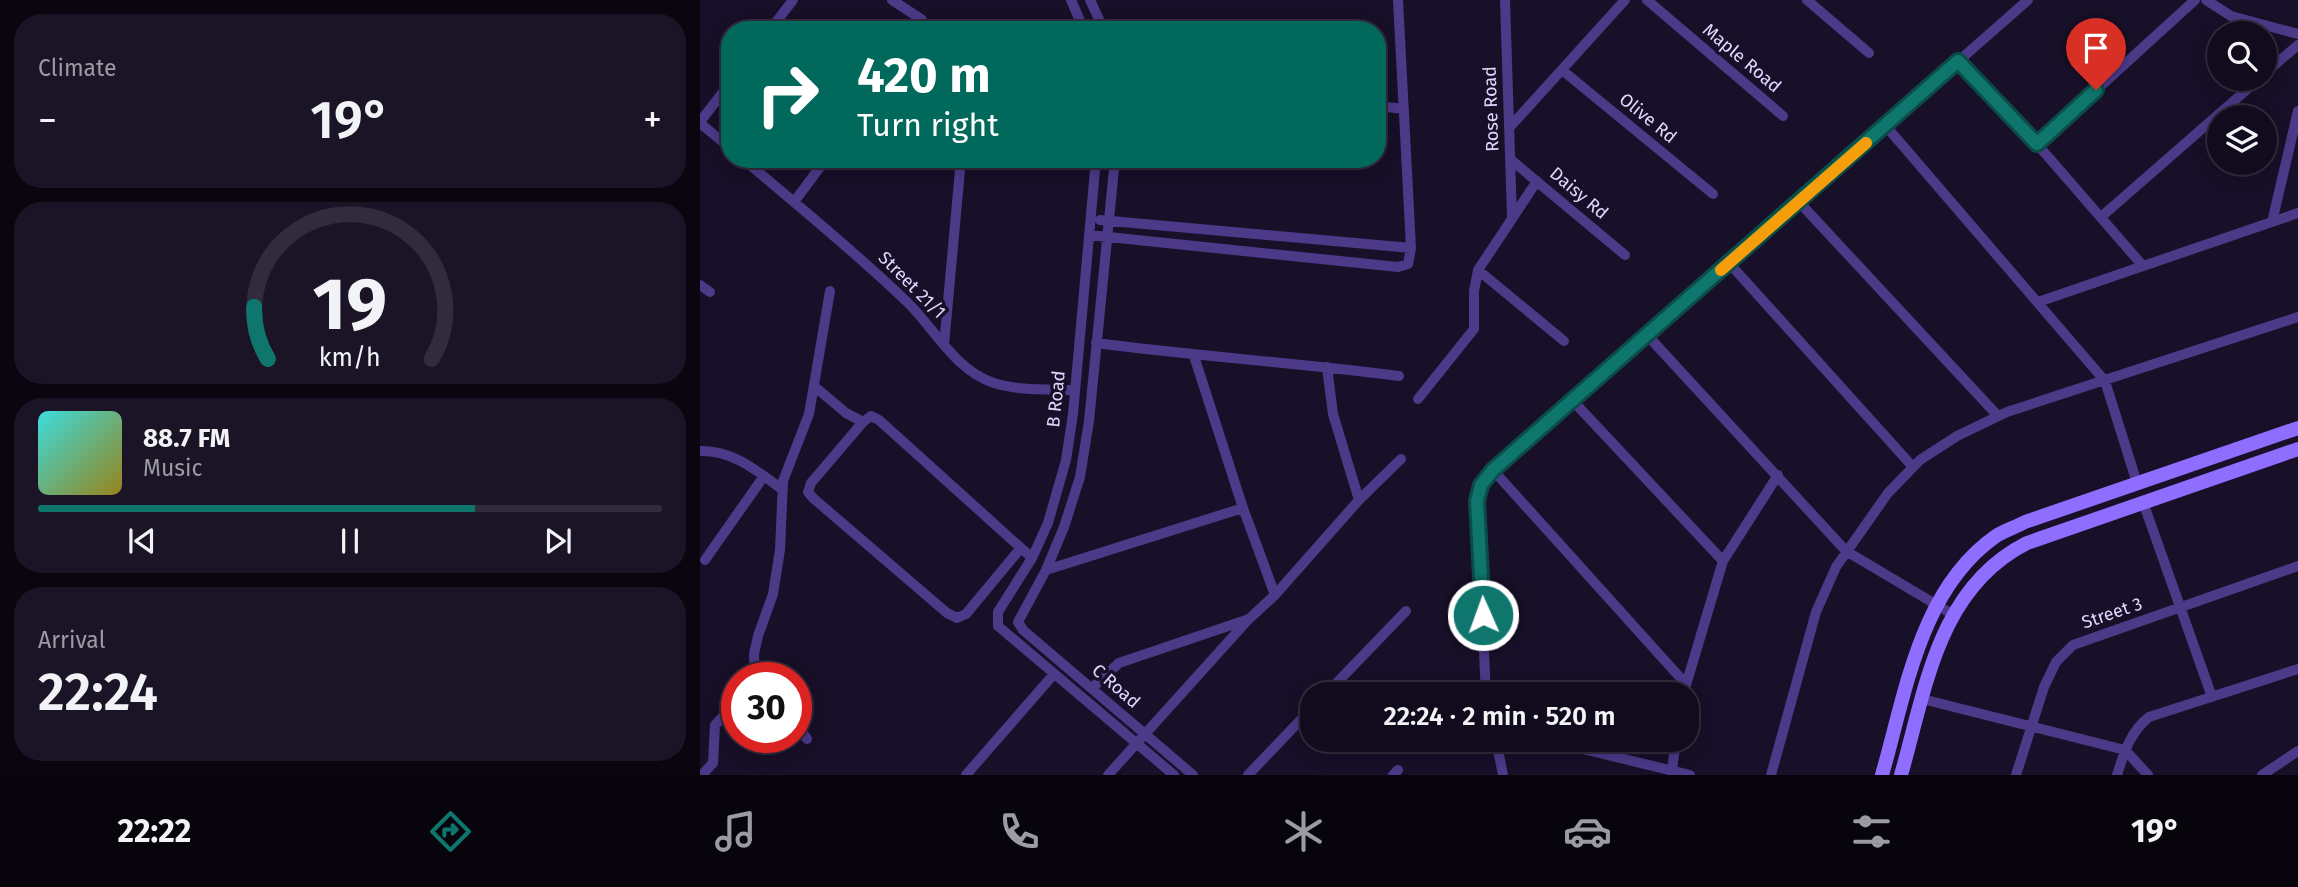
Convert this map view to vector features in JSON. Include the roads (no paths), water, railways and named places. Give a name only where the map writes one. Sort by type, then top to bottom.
[{"type":"street","points":[[777,21],[793,0]]},
{"type":"street","points":[[892,0],[922,21]]},
{"type":"street","points":[[1071,0],[1080,21]]},
{"type":"street","points":[[1090,0],[1100,21]]},
{"type":"street","points":[[1089,235],[1398,267],[1408,264],[1411,248],[1398,0]]},
{"type":"street","name":"Rose Road","points":[[1505,0],[1512,217]]},
{"type":"street","points":[[1509,128],[1625,0]]},
{"type":"street","name":"Maple Road","points":[[1647,0],[1783,116]]},
{"type":"street","points":[[1807,0],[1869,53]]},
{"type":"street","points":[[1485,682],[1477,501],[1481,485],[1493,470],[2028,0]]},
{"type":"street","points":[[2037,144],[2195,0]]},
{"type":"street","points":[[2206,0],[2231,16],[2298,34]]},
{"type":"street","points":[[2277,63],[2298,45]]},
{"type":"street","points":[[1958,61],[2037,144],[2143,266]]},
{"type":"street","name":"Olive Rd","points":[[1562,70],[1713,194]]},
{"type":"street","points":[[2101,217],[2245,91]]},
{"type":"street","points":[[721,95],[700,123],[721,140]]},
{"type":"street","points":[[1386,107],[1404,109]]},
{"type":"street","points":[[2272,222],[2298,111]]},
{"type":"street","points":[[1885,125],[2105,381],[2137,483]]},
{"type":"street","name":"Daisy Rd","points":[[1510,159],[1625,255]]},
{"type":"street","name":"Street 21/1","points":[[754,168],[908,302],[944,345],[967,367],[993,383],[1026,388],[1074,390]]},
{"type":"street","points":[[794,202],[819,168]]},
{"type":"street","points":[[944,345],[960,168]]},
{"type":"street","name":"B Road","points":[[998,626],[998,612],[1032,558],[1048,523],[1063,475],[1073,414],[1095,168]]},
{"type":"street","name":"B Road","points":[[1018,622],[1064,527],[1080,477],[1089,421],[1114,168]]},
{"type":"street","points":[[1418,399],[1474,329],[1474,292],[1478,270],[1537,181]]},
{"type":"street","points":[[1799,202],[1998,416]]},
{"type":"street","points":[[2038,302],[2298,213]]},
{"type":"street","points":[[1091,219],[1411,248]]},
{"type":"street","points":[[1729,262],[1913,467]]},
{"type":"street","points":[[1478,270],[1564,341]]},
{"type":"street","points":[[700,285],[709,292]]},
{"type":"street","points":[[755,662],[754,653],[773,594],[780,550],[783,481],[809,414],[830,291]]},
{"type":"street","points":[[1771,775],[1816,612],[1836,567],[1888,493],[1920,460],[1957,436],[1998,416],[2298,317]]},
{"type":"street","points":[[1648,336],[1846,551],[1952,614]]},
{"type":"street","points":[[1096,343],[1194,356],[1399,376]]},
{"type":"street","points":[[1194,356],[1243,508],[1275,595]]},
{"type":"street","points":[[1326,367],[1333,414],[1359,500]]},
{"type":"street","points":[[814,386],[846,413],[863,422]]},
{"type":"street","points":[[1573,401],[1723,561]]},
{"type":"street","points":[[1020,549],[966,614],[957,618],[947,613],[808,492],[811,483],[871,416],[879,420],[1032,558]]},
{"type":"street","points":[[1882,775],[1919,645],[1936,606],[1966,562],[1998,535],[2137,483],[2298,428]]},
{"type":"street","points":[[1901,775],[1931,667],[1952,614],[1969,589],[2005,554],[2027,543],[2298,449]]},
{"type":"street","points":[[700,451],[731,455],[783,489]]},
{"type":"street","points":[[1108,775],[1359,500],[1401,459]]},
{"type":"street","points":[[1493,470],[1678,682]]},
{"type":"street","points":[[1686,682],[1723,561],[1778,475]]},
{"type":"street","points":[[705,559],[764,476]]},
{"type":"street","points":[[2143,502],[2212,697]]},
{"type":"street","points":[[1045,570],[1243,508]]},
{"type":"street","name":"Street 3","points":[[2016,775],[2043,687],[2056,662],[2073,645],[2298,566]]},
{"type":"street","points":[[1338,682],[1406,611]]},
{"type":"street","points":[[1092,688],[1119,663],[1249,619]]},
{"type":"street","points":[[998,626],[1018,622]]},
{"type":"street","name":"C Road","points":[[1018,622],[1023,630],[1193,775]]},
{"type":"street","name":"C Road","points":[[998,626],[1174,775]]},
{"type":"street","points":[[2118,775],[2125,750],[2138,726],[2149,717],[2298,668]]},
{"type":"street","points":[[966,775],[1054,674]]},
{"type":"street","points":[[1923,699],[2125,750],[2148,775]]},
{"type":"street","points":[[702,775],[713,763],[715,725],[721,719]]},
{"type":"street","points":[[1248,775],[1300,721]]},
{"type":"street","points":[[2262,775],[2298,751]]},
{"type":"street","points":[[1498,752],[1503,775]]},
{"type":"street","points":[[1596,752],[1690,775]]},
{"type":"street","points":[[1672,770],[1674,752]]}]
